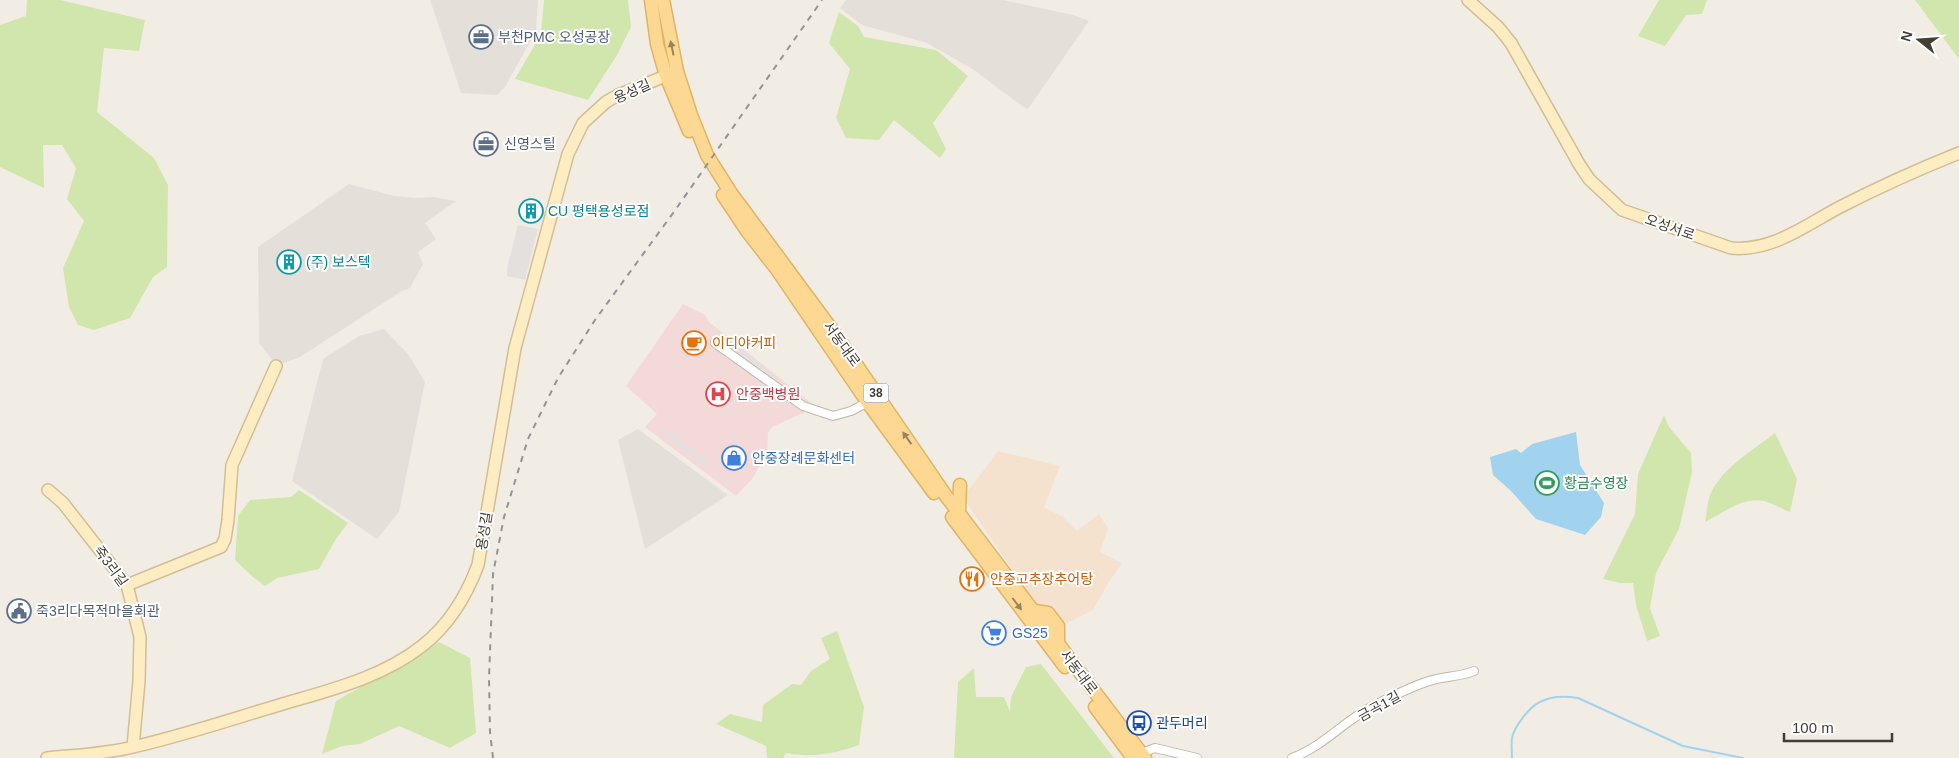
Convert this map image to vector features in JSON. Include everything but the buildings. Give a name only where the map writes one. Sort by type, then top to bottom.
[{"type":"main road","name":"서동대로","points":[[651,0],[657,44],[671,74],[696,147],[715,182],[747,231],[873,399],[998,580],[1140,757]]},
{"type":"main road","name":"서동대로","points":[[663,0],[671,74]]},
{"type":"main road","name":"서동대로","points":[[873,399],[889,415],[959,513],[1035,611],[1140,757]]},
{"type":"main road","points":[[959,513],[960,485]]},
{"type":"street","name":"오성서로","points":[[1468,0],[1498,27],[1511,43],[1589,179],[1622,210],[1731,248],[1744,249],[1793,235],[1840,207],[1917,170],[1959,153]]},
{"type":"street","name":"용성길","points":[[47,758],[96,754],[133,747],[329,690],[378,673],[399,662],[423,645],[442,627],[469,589],[478,565],[516,348],[568,154],[583,124],[606,102],[618,95],[671,74]]},
{"type":"street","points":[[716,343],[803,406],[833,416],[851,412],[873,399]]},
{"type":"street","points":[[127,584],[221,547],[225,540],[228,520],[232,465],[276,366]]},
{"type":"street","name":"죽3리길","points":[[48,490],[63,503],[127,584],[137,617],[140,637],[140,671],[133,747]]},
{"type":"street","name":"금곡1길","points":[[1292,758],[1325,741],[1370,708],[1436,679],[1474,671]]},
{"type":"street","points":[[1140,757],[1155,748],[1197,758]]},
{"type":"shaded area","points":[[430,0],[538,0],[536,31],[505,87],[497,95],[461,93]]},
{"type":"shaded area","points":[[846,0],[1003,0],[1073,15],[1089,21],[1028,109],[974,70],[927,43],[862,25],[840,8]]},
{"type":"shaded area","name":"(주) 보스텍","points":[[349,184],[394,196],[434,197],[456,201],[425,223],[436,239],[418,252],[423,264],[410,288],[402,291],[300,357],[281,364],[274,362],[259,343],[258,247]]},
{"type":"shaded area","points":[[518,225],[538,229],[525,280],[507,276],[507,268]]},
{"type":"shaded area","name":"안중백병원","points":[[683,304],[705,315],[709,322],[810,402],[812,412],[805,412],[772,427],[768,433],[767,454],[752,479],[736,496],[645,427],[657,414],[626,386]]},
{"type":"shaded area","points":[[384,329],[408,354],[425,382],[399,512],[377,539],[292,481],[323,359],[359,336]]},
{"type":"shaded area","points":[[718,331],[774,375],[771,379],[714,335]]},
{"type":"shaded area","points":[[665,428],[709,462],[706,467],[662,432]]},
{"type":"shaded area","points":[[638,429],[728,495],[645,549],[618,440]]},
{"type":"shaded area","points":[[998,451],[1060,466],[1044,507],[1063,517],[1077,531],[1099,514],[1108,528],[1100,552],[1122,563],[1093,610],[1065,624],[1045,617],[963,498]]},
{"type":"green space","points":[[27,0],[60,0],[145,20],[139,51],[104,48],[97,112],[154,158],[168,185],[167,267],[153,277],[130,318],[94,330],[78,325],[69,307],[63,268],[84,221],[67,199],[76,168],[62,145],[43,145],[44,188],[0,167],[0,25],[26,16]]},
{"type":"green space","points":[[544,0],[628,0],[631,27],[617,55],[588,100],[515,79],[541,34]]},
{"type":"green space","points":[[1659,0],[1707,0],[1702,14],[1686,15],[1665,46],[1638,36]]},
{"type":"green space","points":[[1915,0],[1959,0],[1959,59]]},
{"type":"green space","points":[[839,12],[858,26],[864,37],[936,50],[968,76],[933,123],[946,149],[940,158],[894,120],[879,140],[846,138],[836,118],[850,69],[829,43]]},
{"type":"green space","points":[[1664,415],[1669,427],[1691,453],[1692,472],[1679,529],[1656,573],[1650,608],[1660,636],[1647,641],[1636,605],[1633,583],[1620,583],[1603,579],[1635,514],[1638,474]]},
{"type":"green space","points":[[1775,433],[1797,479],[1790,512],[1767,502],[1756,500],[1733,507],[1705,522],[1710,495],[1722,476],[1739,460]]},
{"type":"green space","points":[[299,490],[348,523],[336,539],[319,569],[277,578],[265,586],[235,560],[238,516],[250,500],[291,497]]},
{"type":"green space","points":[[837,631],[864,707],[859,745],[841,751],[822,754],[786,753],[783,758],[767,758],[766,746],[716,724],[730,714],[762,722],[763,705],[792,684],[801,685],[811,671],[830,659],[821,638]]},
{"type":"green space","points":[[439,642],[470,658],[476,733],[450,748],[399,726],[360,744],[342,746],[322,754],[336,701]]},
{"type":"green space","points":[[1041,664],[1114,758],[954,758],[958,682],[974,668],[976,697],[1004,697],[1010,711],[1011,697],[1026,667]]},
{"type":"water","name":"황금수영장","points":[[1576,432],[1580,465],[1604,503],[1601,517],[1585,535],[1536,519],[1511,491],[1493,475],[1490,457],[1516,449],[1521,453],[1532,444]]},
{"type":"waterway","points":[[1512,758],[1513,733],[1527,712],[1544,700],[1564,697],[1578,698],[1683,746],[1743,758]]},
{"type":"railway","points":[[493,758],[490,732],[489,678],[493,574],[504,517],[528,439],[558,378],[595,320],[676,209],[822,0]]},
{"type":"place","name":"부천PMC 오성공장","points":[[481,37]]},
{"type":"place","name":"신영스틸","points":[[486,144]]},
{"type":"place","name":"CU 평택용성로점","points":[[531,211]]},
{"type":"place","name":"(주) 보스텍","points":[[289,262]]},
{"type":"place","name":"이디야커피","points":[[694,343]]},
{"type":"place","name":"안중백병원","points":[[718,394]]},
{"type":"place","name":"안중장례문화센터","points":[[734,458]]},
{"type":"place","name":"황금수영장","points":[[1547,483]]},
{"type":"place","name":"안중고추장추어탕","points":[[972,579]]},
{"type":"place","name":"죽3리다목적마을회관","points":[[19,611]]},
{"type":"place","name":"GS25","points":[[994,633]]},
{"type":"place","name":"관두머리","points":[[1139,723]]}]
